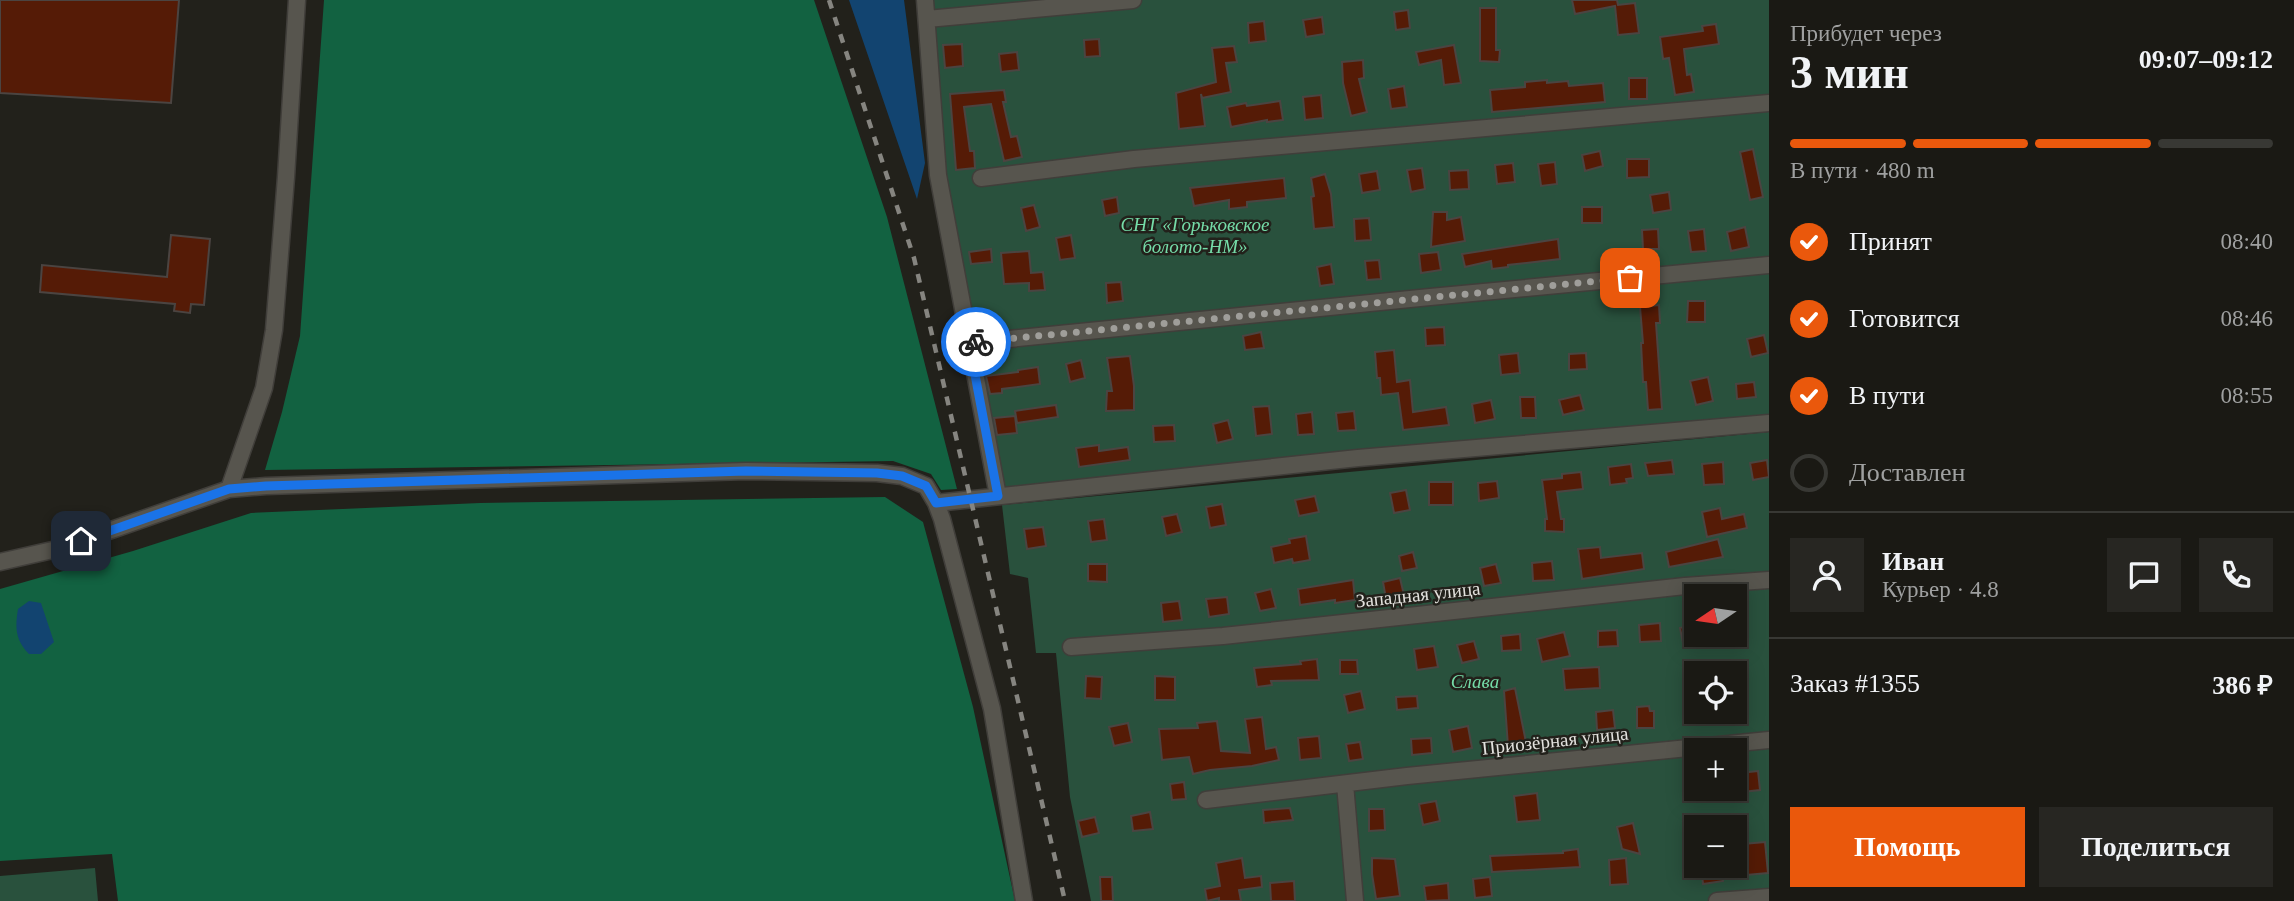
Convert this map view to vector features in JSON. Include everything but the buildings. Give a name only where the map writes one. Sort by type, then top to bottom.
[{"type":"street","points":[[229,489],[264,388],[274,330],[297,0]]},
{"type":"street","points":[[925,0],[938,175],[998,496]]},
{"type":"street","points":[[927,19],[1133,0]]},
{"type":"street","points":[[981,178],[1134,159],[1769,103]]},
{"type":"street","points":[[969,343],[1769,265]]},
{"type":"street","points":[[936,503],[1359,458],[1769,423]]},
{"type":"street","points":[[0,562],[57,549],[229,489],[759,471],[877,473],[902,476],[926,486],[936,503],[992,709],[1024,901]]},
{"type":"street","name":"Западная улица","points":[[1071,647],[1223,636],[1685,586],[1769,580]]},
{"type":"street","name":"Приозёрная улица","points":[[1206,800],[1407,776],[1769,740]]},
{"type":"street","points":[[1345,784],[1355,901]]},
{"type":"street","points":[[1717,901],[1769,897]]},
{"type":"green space","points":[[324,0],[814,0],[887,217],[957,489],[941,490],[931,474],[893,461],[265,470],[300,336]]},
{"type":"green space","name":"СНТ «Горьковское болото-НМ»","points":[[932,0],[1769,0],[1769,414],[1005,492],[945,208]]},
{"type":"green space","name":"Слава","points":[[1769,432],[1769,901],[1091,901],[1070,797],[1056,653],[1036,653],[1028,578],[1010,574],[1002,505]]},
{"type":"green space","points":[[885,497],[923,522],[973,707],[1015,901],[118,901],[112,854],[0,861],[0,589],[133,551],[251,513],[480,503]]},
{"type":"green space","points":[[95,868],[98,901],[0,901],[0,876]]},
{"type":"water","points":[[849,0],[904,0],[925,163],[917,199]]},
{"type":"water","points":[[29,601],[41,603],[54,642],[41,654],[29,654],[17,633],[18,609]]},
{"type":"railway","points":[[829,0],[914,258],[1065,901]]},
{"type":"way so far","points":[[976,342],[1630,278]]},
{"type":"route","points":[[81,541],[229,489],[266,486],[746,471],[877,473],[902,476],[926,486],[936,503],[998,496],[969,343],[976,342]]}]
